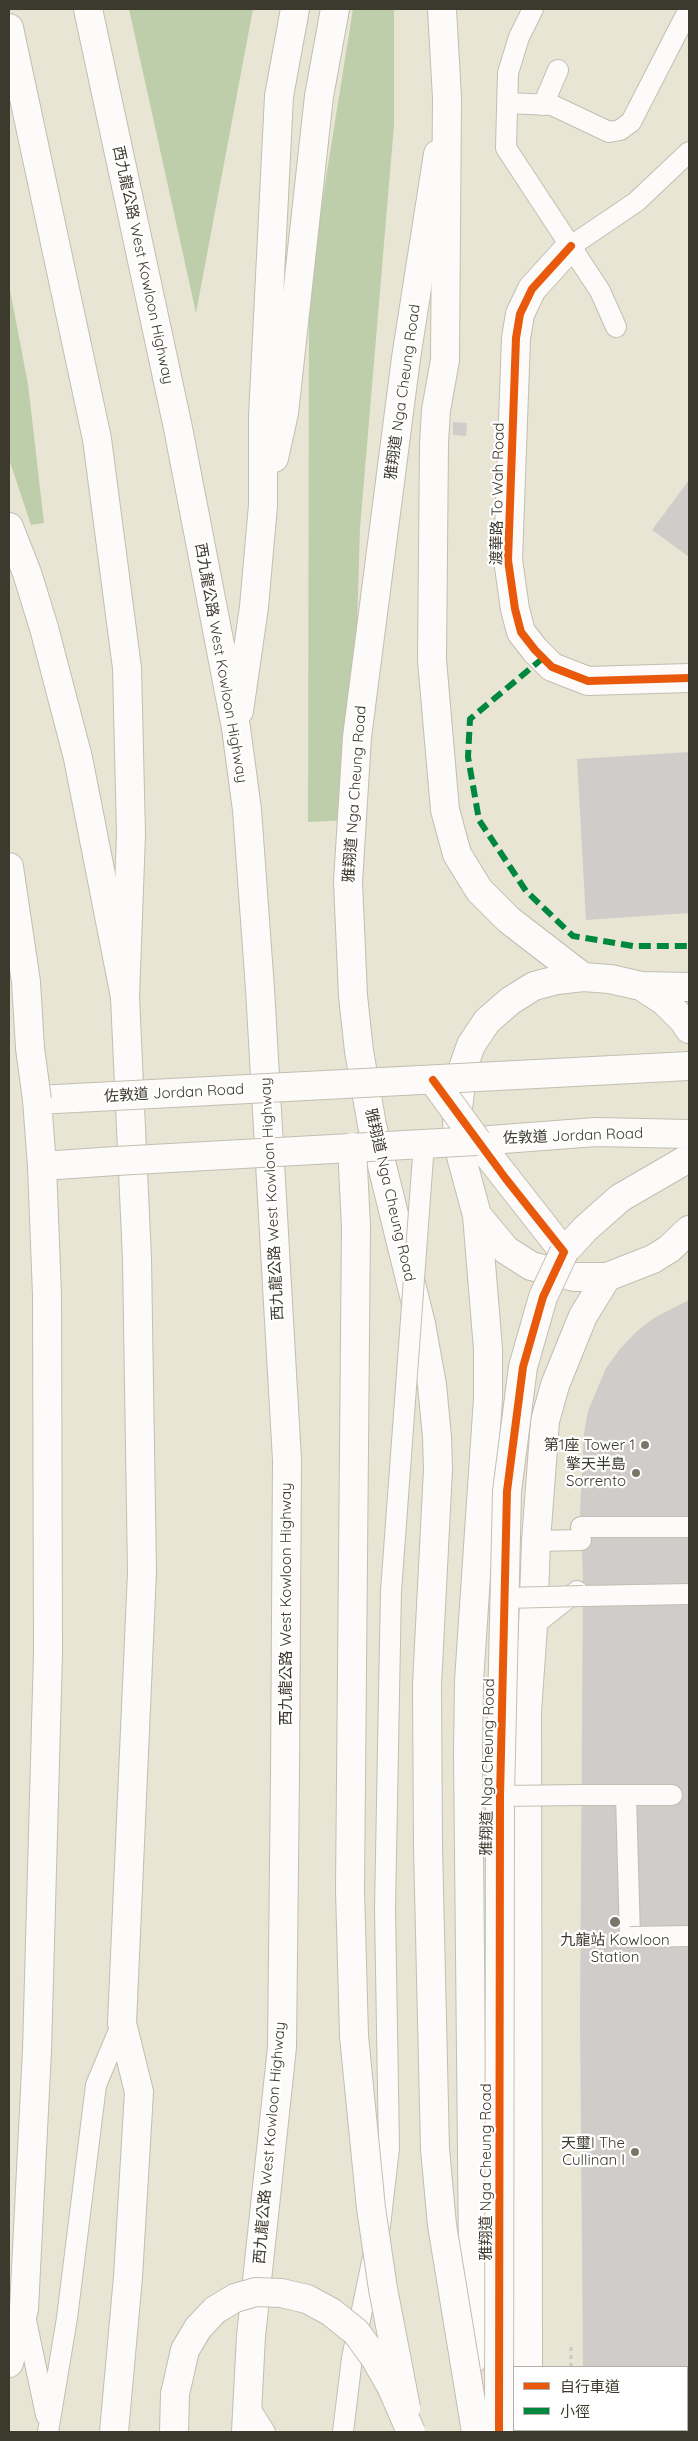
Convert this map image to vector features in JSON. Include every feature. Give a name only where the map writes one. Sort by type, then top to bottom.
[{"type":"main road","name":"西九龍公路 West Kowloon Highway","points":[[88,9],[178,428],[236,728],[246,810],[260,989],[287,1460],[282,2047],[251,2336],[246,2432]]},
{"type":"main road","points":[[236,728],[254,607],[263,505],[263,417],[279,96],[295,9]]},
{"type":"main road","points":[[263,505],[284,413],[319,96],[335,9]]},
{"type":"main road","name":"雅翔道 Nga Cheung Road","points":[[442,9],[447,98],[406,358],[357,737],[348,882],[353,996],[359,1051],[372,1126],[422,1324],[432,1385],[437,1437],[438,1469],[427,1695],[428,1847],[435,2150],[442,2225],[473,2432]]},
{"type":"main road","points":[[9,28],[97,439],[128,668],[131,834],[125,998],[138,1259],[142,1572],[122,2023],[139,2092],[128,2277],[114,2432]]},
{"type":"main road","points":[[447,98],[445,360],[436,410],[434,443],[432,660],[445,810],[458,854],[479,890],[515,926],[583,977]]},
{"type":"main road","name":"渡華路 To Wah Road","points":[[571,246],[532,289],[520,314],[516,338],[508,560],[515,609],[521,632],[552,667],[588,681],[689,678]]},
{"type":"main road","points":[[9,527],[27,573],[44,628],[73,739],[96,840],[125,998]]},
{"type":"main road","points":[[9,867],[26,982],[42,1166],[47,1295],[48,1652],[38,2040],[24,2309],[9,2363]]},
{"type":"main road","points":[[689,987],[641,986],[610,979],[583,977],[557,980],[534,986],[510,1001],[487,1021],[471,1045],[463,1068],[457,1116],[458,1144],[477,1215],[506,1250],[531,1266],[574,1277],[607,1277],[670,1249],[689,1230]]},
{"type":"main road","points":[[641,986],[664,1001],[684,1020],[689,1029]]},
{"type":"main road","name":"佐敦道 Jordan Road","points":[[37,1100],[689,1066]]},
{"type":"main road","points":[[433,1080],[477,1141],[564,1252]]},
{"type":"main road","name":"雅翔道 Nga Cheung Road","points":[[353,1083],[352,1146],[356,1227],[350,1890],[354,2036],[358,2093],[372,2217],[383,2289],[411,2432]]},
{"type":"main road","name":"佐敦道 Jordan Road","points":[[42,1166],[352,1146],[477,1141],[596,1132],[689,1134]]},
{"type":"main road","name":"雅翔道 Nga Cheung Road","points":[[499,2432],[500,1796],[507,1491],[523,1367],[543,1297],[564,1252],[585,1229],[620,1198],[689,1158]]},
{"type":"main road","name":"雅翔道 Nga Cheung Road","points":[[473,2432],[469,1681],[488,1398],[488,1349],[477,1215]]},
{"type":"main road","points":[[528,2366],[527,1712],[536,1541],[545,1421],[556,1385],[583,1316],[607,1277]]},
{"type":"main road","points":[[174,2432],[175,2394],[178,2373],[185,2350],[198,2328],[216,2310],[235,2298],[256,2292],[281,2292],[307,2299],[332,2312],[356,2332],[375,2358],[387,2379],[411,2432]]},
{"type":"main road","points":[[473,2432],[513,2409]]},
{"type":"lane","points":[[533,9],[519,37],[508,73],[506,148],[600,291],[616,327]]},
{"type":"lane","points":[[508,103],[552,105],[609,132],[620,130],[631,122],[689,9]]},
{"type":"lane","points":[[543,105],[558,70]]},
{"type":"lane","points":[[571,246],[636,202],[689,152]]},
{"type":"lane","points":[[343,2432],[352,2358],[380,2228],[389,2148],[385,1909],[392,1581],[424,1143]]},
{"type":"lane","points":[[536,1541],[581,1533],[689,1527]]},
{"type":"lane","points":[[475,1590],[582,1587],[533,1626]]},
{"type":"lane","points":[[506,1598],[689,1594]]},
{"type":"lane","points":[[500,1796],[672,1795]]},
{"type":"lane","points":[[626,1796],[630,1937],[689,1936]]},
{"type":"lane","points":[[48,2429],[69,2308],[96,2085],[122,2023]]},
{"type":"lane","points":[[24,2309],[48,2429]]},
{"type":"lane","points":[[248,2405],[265,2432]]},
{"type":"path","points":[[571,2347],[571,2366]]},
{"type":"green space","points":[[129,9],[253,9],[196,313]]},
{"type":"green space","points":[[353,9],[394,9],[394,125],[360,528],[351,820],[308,822],[309,284]]},
{"type":"green space","points":[[9,285],[28,384],[44,523],[31,525],[9,459]]},
{"type":"building","points":[[453,422],[467,423],[466,436],[453,435]]},
{"type":"building","points":[[689,480],[689,557],[652,530]]},
{"type":"building","points":[[689,752],[689,913],[586,920],[577,759]]},
{"type":"building","points":[[689,1300],[689,2418],[688,2366],[583,2366],[580,2018],[583,1577],[580,1512],[584,1434],[588,1411],[606,1368],[636,1332],[654,1318]]},
{"type":"marked path","points":[[543,658],[470,719],[468,757],[479,820],[526,891],[573,936],[633,946],[689,946]]},
{"type":"cycle path","points":[[571,246],[532,289],[520,314],[516,338],[508,560],[515,609],[521,632],[552,667],[588,681],[689,678]]},
{"type":"cycle path","points":[[433,1080],[506,1179],[564,1252],[543,1297],[523,1367],[507,1491],[500,1796],[499,2432]]},
{"type":"place","name":"第1座 Tower 1","points":[[645,1445]]},
{"type":"place","name":"擎天半島 Sorrento","points":[[636,1473]]},
{"type":"place","name":"九龍站 Kowloon Station","points":[[615,1922]]},
{"type":"place","name":"天璽I The Cullinan I","points":[[635,2152]]}]
